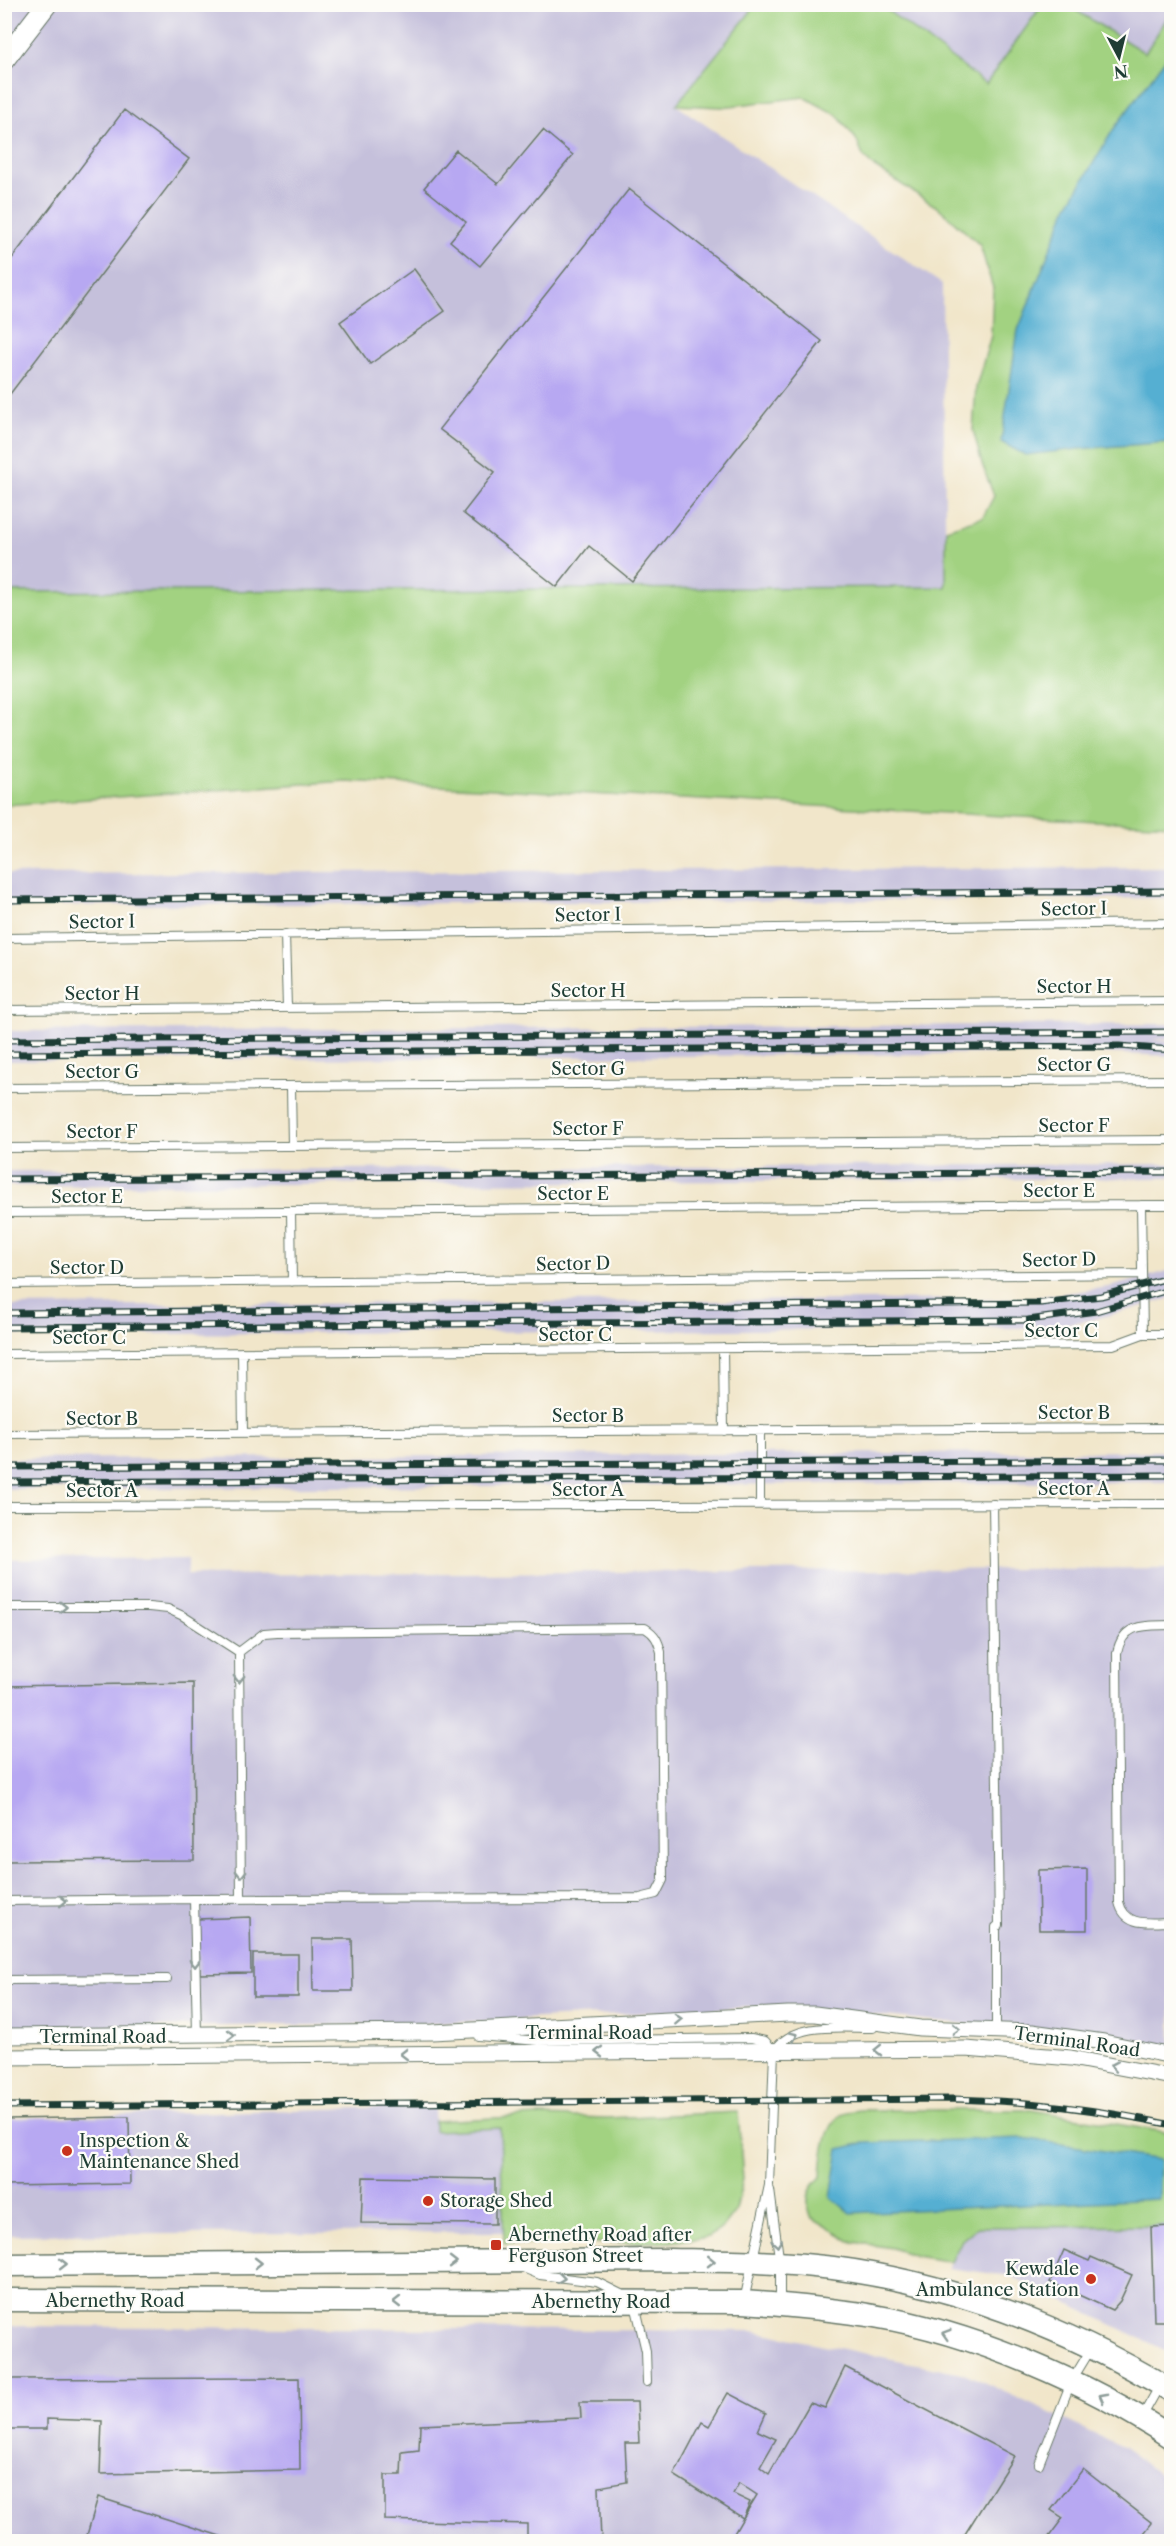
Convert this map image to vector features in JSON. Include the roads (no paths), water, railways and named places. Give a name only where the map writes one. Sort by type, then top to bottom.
[{"type":"main road","name":"Abernethy Road","points":[[4,2265],[670,2260],[830,2268],[932,2287],[1015,2314],[1168,2382]]},
{"type":"main road","name":"Abernethy Road","points":[[4,2300],[743,2302],[780,2304],[876,2316],[940,2332],[1001,2352],[1099,2394],[1172,2438]]},
{"type":"street","points":[[4,60],[47,4]]},
{"type":"street","points":[[4,2036],[432,2032],[815,2014],[920,2028],[996,2030],[1071,2037],[1172,2056]]},
{"type":"street","name":"Terminal Road","points":[[4,2057],[920,2049],[1001,2051],[1071,2058],[1172,2077]]},
{"type":"lane","name":"Sector I","points":[[4,938],[1172,922]]},
{"type":"lane","points":[[285,934],[286,1008]]},
{"type":"lane","name":"Sector H","points":[[4,1010],[1172,1001]]},
{"type":"lane","name":"Sector G","points":[[4,1088],[1172,1080]]},
{"type":"lane","points":[[291,1086],[292,1146]]},
{"type":"lane","name":"Sector F","points":[[4,1148],[1172,1140]]},
{"type":"lane","points":[[1141,1205],[1143,1334],[1172,1334]]},
{"type":"lane","name":"Sector E","points":[[4,1213],[1172,1205]]},
{"type":"lane","points":[[291,1211],[292,1282]]},
{"type":"lane","name":"Sector D","points":[[4,1284],[1142,1274]]},
{"type":"lane","name":"Sector C","points":[[4,1354],[1113,1345],[1143,1334]]},
{"type":"lane","points":[[723,1348],[724,1431]]},
{"type":"lane","points":[[242,1352],[243,1433]]},
{"type":"lane","name":"Sector B","points":[[4,1434],[1172,1428]]},
{"type":"lane","points":[[760,1430],[760,1505]]},
{"type":"lane","points":[[993,1504],[999,1925],[996,1927],[996,2030]]},
{"type":"lane","name":"Sector A","points":[[4,1506],[1172,1504]]},
{"type":"lane","points":[[4,1607],[168,1609],[239,1652]]},
{"type":"lane","points":[[1172,1625],[1133,1628],[1124,1634],[1119,1642],[1117,1653],[1119,1902],[1125,1916],[1132,1921],[1172,1922]]},
{"type":"lane","points":[[4,1901],[241,1898],[640,1898],[656,1894],[663,1880],[661,1652],[659,1642],[653,1633],[645,1628],[277,1632],[264,1634],[239,1652]]},
{"type":"lane","points":[[239,1652],[241,1898]]},
{"type":"lane","points":[[194,1899],[196,2035]]},
{"type":"lane","points":[[4,1980],[167,1978]]},
{"type":"lane","points":[[780,2304],[780,2265],[769,2186],[774,2051],[787,2038],[812,2030],[920,2028]]},
{"type":"lane","points":[[432,2032],[539,2041],[751,2038],[765,2041],[774,2051]]},
{"type":"lane","points":[[743,2302],[769,2186]]},
{"type":"lane","points":[[505,2261],[540,2275],[597,2282],[634,2302],[646,2351],[647,2382]]},
{"type":"lane","points":[[1039,2464],[1071,2382],[1092,2348]]},
{"type":"lane","points":[[1142,2418],[1168,2382]]},
{"type":"water","points":[[1171,51],[1171,442],[1025,455],[1001,442],[1018,330],[1067,207],[1113,130]]},
{"type":"water","points":[[1023,2138],[1160,2160],[1159,2199],[850,2213],[831,2197],[839,2149],[863,2143]]},
{"type":"railway","points":[[4,900],[1172,891]]},
{"type":"railway","points":[[4,1040],[1172,1032]]},
{"type":"railway","points":[[4,1054],[1119,1046],[1172,1050]]},
{"type":"railway","points":[[4,1179],[1172,1172]]},
{"type":"railway","points":[[4,1313],[1041,1303],[1101,1296],[1172,1277]]},
{"type":"railway","points":[[4,1327],[1028,1320],[1096,1311],[1172,1289]]},
{"type":"railway","points":[[4,1467],[1172,1460]]},
{"type":"railway","points":[[4,1482],[1172,1475]]},
{"type":"railway","points":[[4,2106],[954,2099],[1063,2107],[1172,2125]]},
{"type":"place","name":"Inspection & Maintenance Shed","points":[[67,2151]]},
{"type":"place","name":"Storage Shed","points":[[428,2201]]},
{"type":"place","name":"Abernethy Road after Ferguson Street","points":[[496,2245]]},
{"type":"place","name":"Kewdale Ambulance Station","points":[[1091,2279]]}]
